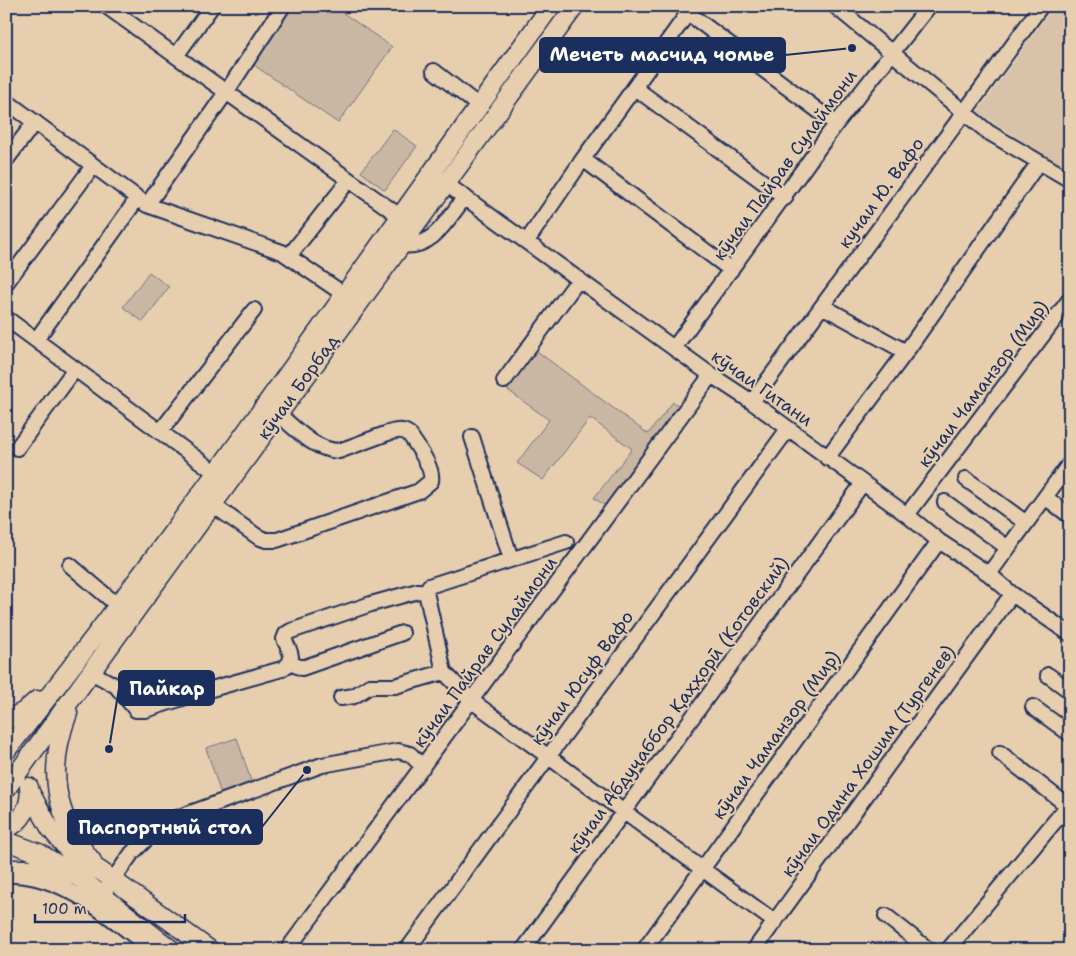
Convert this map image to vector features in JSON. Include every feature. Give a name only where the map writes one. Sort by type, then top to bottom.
[{"type":"main road","name":"кӯчаи Борбад","points":[[6,751],[216,473],[551,6]]},
{"type":"main road","name":"кӯчаи Борбад","points":[[6,789],[575,6]]},
{"type":"main road","points":[[6,720],[23,712],[55,686]]},
{"type":"main road","points":[[75,694],[56,750],[56,782],[63,810],[79,846],[151,944],[172,950]]},
{"type":"main road","points":[[6,756],[22,768],[28,780],[30,792],[28,805],[23,817],[6,830]]},
{"type":"main road","points":[[30,792],[50,828],[70,852],[106,881],[168,919],[210,950]]},
{"type":"main road","points":[[6,840],[39,853],[80,879]]},
{"type":"main road","points":[[6,869],[23,872],[36,869],[80,879],[106,881]]},
{"type":"street","points":[[106,6],[121,11],[176,56],[401,217]]},
{"type":"street","points":[[176,56],[212,6]]},
{"type":"street","points":[[36,340],[226,91],[282,6]]},
{"type":"street","points":[[835,6],[988,132],[1070,180]]},
{"type":"street","name":"кӯчаи Пайрав Сулаймони","points":[[674,348],[785,198],[836,124],[929,6]]},
{"type":"street","name":"кучаи Ю. Вафо","points":[[752,402],[1041,6]]},
{"type":"street","points":[[527,241],[583,159],[690,10],[836,124]]},
{"type":"street","points":[[434,71],[479,106]]},
{"type":"street","points":[[635,88],[785,198]]},
{"type":"street","points":[[6,101],[142,202],[282,252],[345,295]]},
{"type":"street","points":[[6,160],[35,122]]},
{"type":"street","points":[[583,159],[731,270]]},
{"type":"street","points":[[827,458],[906,352],[1040,162]]},
{"type":"street","points":[[6,283],[93,166]]},
{"type":"street","name":"кӯчаи Гитани","points":[[431,173],[711,375],[752,402],[907,515],[939,541],[989,574],[1012,594],[1070,634]]},
{"type":"street","points":[[288,256],[349,180]]},
{"type":"street","points":[[401,245],[415,246],[434,237],[465,197]]},
{"type":"street","points":[[504,382],[579,279]]},
{"type":"street","name":"кӯчаи Чаманзор (Мир)","points":[[907,515],[1070,300]]},
{"type":"street","points":[[822,306],[906,352]]},
{"type":"street","points":[[160,432],[254,310]]},
{"type":"street","points":[[6,318],[216,473]]},
{"type":"street","points":[[17,448],[75,369]]},
{"type":"street","name":"кӯчаи Пайрав Сулаймони","points":[[288,950],[711,375]]},
{"type":"street","points":[[212,505],[258,537],[266,540],[277,540],[420,491],[431,481],[432,474],[429,468],[409,434],[405,432],[396,431],[339,450],[330,450],[315,444],[278,414]]},
{"type":"street","name":"кӯчаи Юсуф Вафо","points":[[407,950],[788,429]]},
{"type":"street","points":[[472,437],[511,559]]},
{"type":"street","points":[[989,574],[1070,463]]},
{"type":"street","points":[[966,479],[1026,523]]},
{"type":"street","name":"кӯчаи Абдуҷаббор Қаҳҳорӣ (Котовский)","points":[[523,950],[863,484]]},
{"type":"street","points":[[1045,497],[1070,516]]},
{"type":"street","points":[[945,502],[1008,548]]},
{"type":"street","name":"кӯчаи Чаманзор (Мир)","points":[[644,950],[939,541]]},
{"type":"street","points":[[566,542],[429,586],[426,592],[444,672],[472,701],[624,810],[702,870],[775,922]]},
{"type":"street","points":[[70,565],[117,605]]},
{"type":"street","points":[[91,672],[116,686],[136,710],[140,711],[282,669],[290,663],[291,654],[284,639],[291,630],[418,591],[426,592]]},
{"type":"street","name":"кӯчаи Одина Хошим (Тургенев)","points":[[754,950],[1012,594]]},
{"type":"street","points":[[290,663],[302,668],[402,633]]},
{"type":"street","points":[[341,698],[354,696],[370,686],[395,686],[444,672]]},
{"type":"street","points":[[1048,675],[1070,691]]},
{"type":"street","points":[[1034,707],[1070,734]]},
{"type":"street","points":[[106,881],[163,823],[322,765],[398,752],[410,754],[423,767]]},
{"type":"street","points":[[948,950],[1069,804],[1000,753]]},
{"type":"street","points":[[6,876],[23,872],[79,896],[151,944]]},
{"type":"street","points":[[886,916],[929,950]]},
{"type":"shaded area","points":[[291,6],[333,6],[392,47],[338,123],[251,63]]},
{"type":"shaded area","points":[[1054,6],[1070,6],[1070,172],[978,112]]},
{"type":"shaded area","points":[[393,129],[417,146],[385,190],[361,172]]},
{"type":"shaded area","points":[[149,272],[169,287],[143,322],[123,307]]},
{"type":"shaded area","points":[[534,349],[648,434],[673,402],[681,407],[607,507],[594,498],[632,449],[590,418],[543,480],[517,463],[549,420],[505,388]]},
{"type":"shaded area","points":[[237,738],[252,784],[221,794],[206,748]]},
{"type":"place","name":"Мечеть масчид чомье","points":[[852,48]]},
{"type":"place","name":"Пайкар","points":[[109,749]]},
{"type":"place","name":"Паспортный стол","points":[[307,770]]}]
